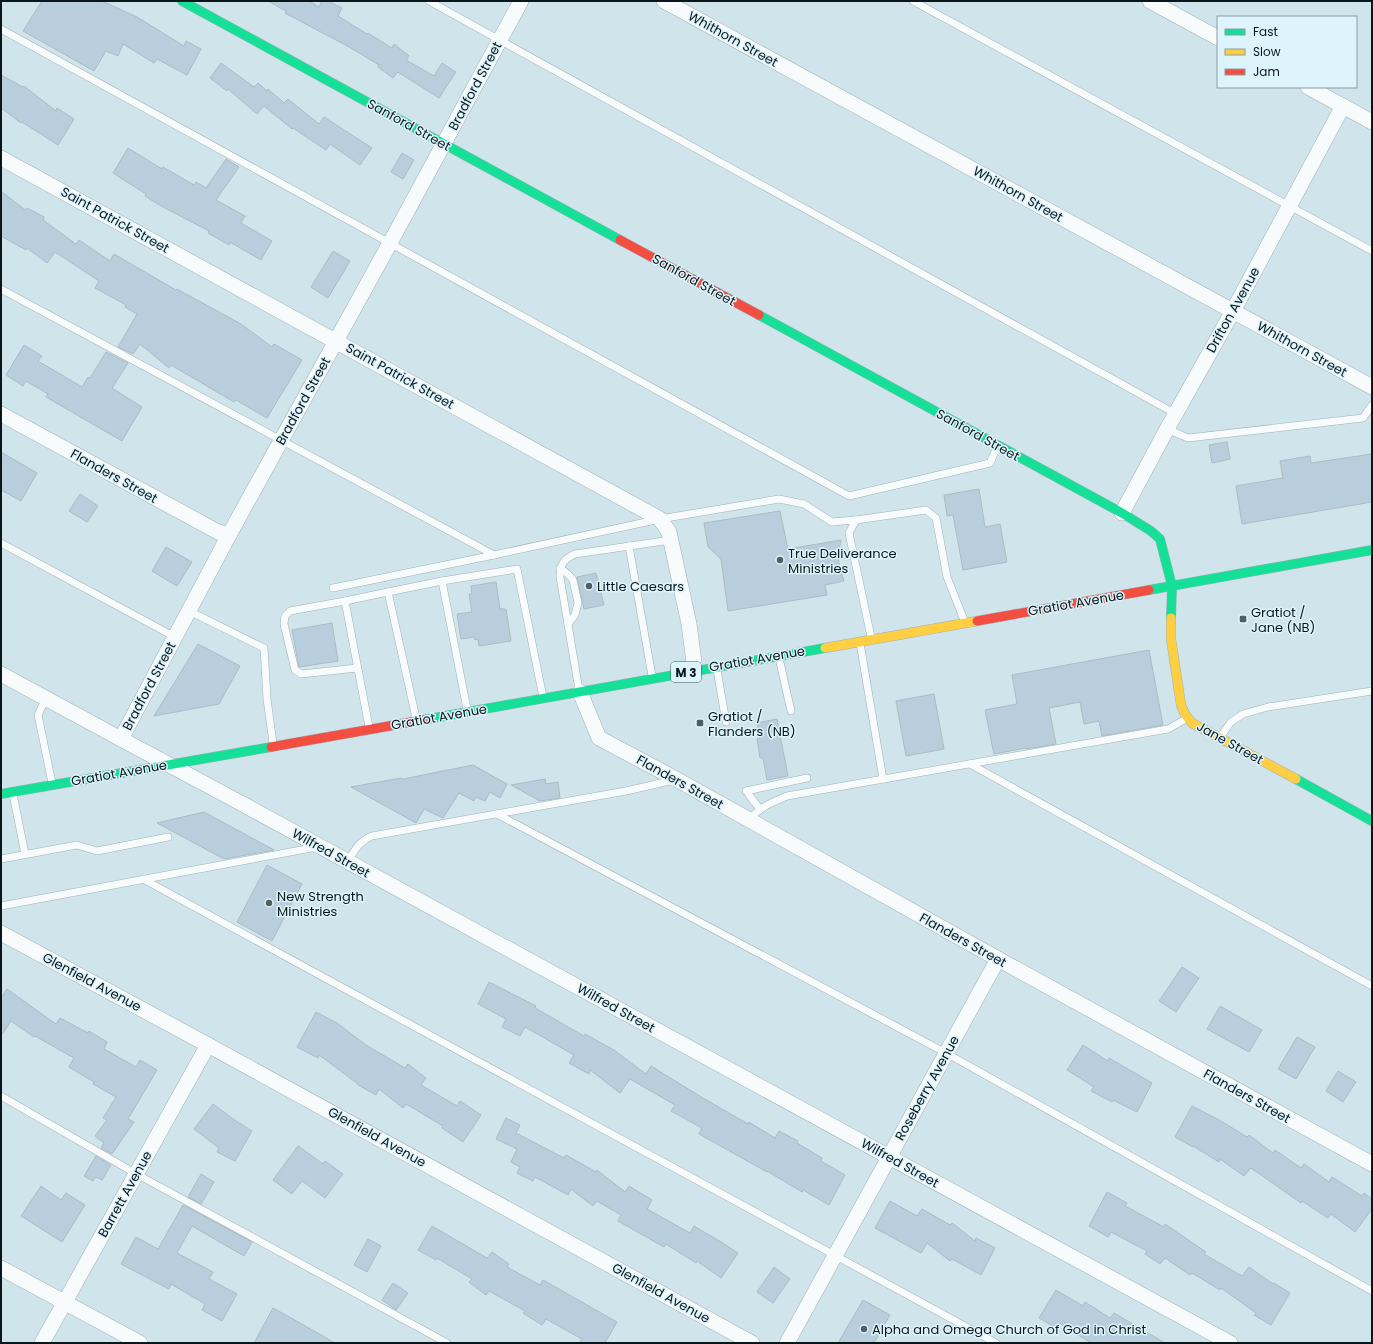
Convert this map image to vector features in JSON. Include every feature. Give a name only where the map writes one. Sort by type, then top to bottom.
[{"type":"street","name":"Sanford Street","points":[[182,1],[1122,513],[1151,531],[1160,539],[1172,586]]},
{"type":"street","name":"Bradford Street","points":[[121,740],[229,535],[521,1]]},
{"type":"street","name":"Whithorn Street","points":[[664,1],[1372,387]]},
{"type":"street","points":[[1150,1],[1217,37]]},
{"type":"street","points":[[1310,88],[1372,122]]},
{"type":"street","name":"Drifton Avenue","points":[[1122,513],[1167,429],[1233,312],[1343,106]]},
{"type":"street","name":"Saint Patrick Street","points":[[1,158],[660,519]]},
{"type":"street","name":"Flanders Street","points":[[1,414],[218,532],[229,535]]},
{"type":"street","points":[[660,519],[669,532],[671,540],[689,624],[695,670]]},
{"type":"street","name":"Gratiot Avenue","points":[[1,794],[1372,550]]},
{"type":"street","name":"Jane Street","points":[[1172,586],[1171,639],[1180,705],[1192,723],[1372,820]]},
{"type":"street","name":"Wilfred Street","points":[[1,674],[320,846],[1230,1343]]},
{"type":"street","name":"Flanders Street","points":[[580,692],[599,738],[676,779],[998,959],[1372,1164]]},
{"type":"street","name":"Glenfield Avenue","points":[[1,933],[752,1343]]},
{"type":"street","name":"Roseberry Avenue","points":[[787,1343],[998,959]]},
{"type":"street","name":"Barrett Avenue","points":[[42,1343],[208,1045]]},
{"type":"street","points":[[1,1268],[140,1343]]},
{"type":"lane","points":[[430,1],[1176,414]]},
{"type":"lane","points":[[913,1],[1372,252]]},
{"type":"lane","points":[[1,29],[849,496],[990,463],[998,446]]},
{"type":"lane","points":[[1,289],[494,555]]},
{"type":"lane","points":[[1167,429],[1188,438],[1363,418],[1372,404]]},
{"type":"lane","points":[[333,588],[660,519],[779,499],[804,504],[832,522],[926,510],[936,518],[947,577],[965,622]]},
{"type":"lane","points":[[856,520],[849,533],[871,639]]},
{"type":"lane","points":[[580,692],[560,577],[560,568],[563,562],[568,557],[575,554],[671,540]]},
{"type":"lane","points":[[1,543],[175,637]]},
{"type":"lane","points":[[629,546],[652,678]]},
{"type":"lane","points":[[560,568],[573,580],[578,602],[575,615],[568,624]]},
{"type":"lane","points":[[356,668],[301,674],[295,670],[292,663],[284,624],[285,616],[290,611],[442,581],[517,569],[543,698]]},
{"type":"lane","points":[[442,581],[468,712]]},
{"type":"lane","points":[[388,592],[417,720]]},
{"type":"lane","points":[[345,601],[356,668],[369,729]]},
{"type":"lane","points":[[189,611],[264,648],[267,699],[273,746]]},
{"type":"lane","points":[[860,641],[882,780]]},
{"type":"lane","points":[[778,655],[791,711]]},
{"type":"lane","points":[[717,666],[726,722]]},
{"type":"lane","points":[[1220,738],[1231,722],[1243,714],[1268,707],[1372,691]]},
{"type":"lane","points":[[46,698],[38,716],[52,785]]},
{"type":"lane","points":[[760,809],[748,793],[882,780],[1168,729],[1188,718]]},
{"type":"lane","points":[[970,764],[1372,986]]},
{"type":"lane","points":[[348,862],[359,844],[364,839],[372,836],[626,791],[676,779]]},
{"type":"lane","points":[[749,820],[767,804],[808,786]]},
{"type":"lane","points":[[12,792],[25,854]]},
{"type":"lane","points":[[497,814],[946,1053],[1372,1291]]},
{"type":"lane","points":[[1,859],[77,845],[97,850],[168,837]]},
{"type":"lane","points":[[1,906],[320,846]]},
{"type":"lane","points":[[143,879],[996,1343]]},
{"type":"lane","points":[[1,1096],[137,1174],[447,1343]]},
{"type":"building","points":[[42,1],[102,1],[137,17],[184,46],[186,41],[201,49],[187,75],[157,59],[154,63],[123,44],[118,56],[106,51],[94,71],[23,31]]},
{"type":"building","points":[[268,1],[309,1],[319,7],[322,1],[328,1],[342,8],[338,16],[392,48],[394,44],[409,56],[406,60],[434,76],[442,63],[456,72],[439,98],[398,72],[393,78],[378,67],[379,65],[351,48],[285,13],[286,11]]},
{"type":"building","points":[[221,63],[254,87],[258,83],[267,91],[268,89],[284,103],[288,99],[319,124],[324,117],[372,148],[360,165],[330,144],[326,150],[293,128],[292,129],[264,106],[257,114],[228,89],[227,91],[210,78]]},
{"type":"building","points":[[1,75],[23,87],[24,86],[56,111],[57,108],[74,119],[58,145],[22,122],[21,123],[1,108]]},
{"type":"building","points":[[128,148],[162,169],[163,167],[194,185],[196,182],[206,188],[226,159],[239,167],[216,200],[245,216],[241,223],[272,241],[261,260],[230,242],[229,245],[208,233],[209,231],[161,206],[145,196],[146,194],[113,173]]},
{"type":"building","points":[[402,153],[414,160],[403,179],[391,172]]},
{"type":"building","points":[[1,191],[25,210],[27,208],[44,217],[43,220],[76,244],[79,240],[110,261],[114,254],[176,290],[177,289],[241,324],[272,347],[274,344],[302,360],[267,418],[236,400],[234,402],[171,365],[169,368],[140,344],[133,354],[118,347],[137,314],[125,307],[126,305],[95,288],[99,281],[55,252],[47,263],[27,248],[26,250],[1,236]]},
{"type":"building","points":[[333,251],[350,261],[328,298],[311,287]]},
{"type":"building","points":[[24,345],[42,356],[38,361],[82,387],[88,377],[90,378],[106,352],[128,363],[112,388],[142,407],[122,441],[46,397],[48,394],[26,381],[23,386],[6,375]]},
{"type":"building","points":[[1227,442],[1230,459],[1212,463],[1209,445]]},
{"type":"building","points":[[1,452],[37,473],[21,501],[1,490]]},
{"type":"building","points":[[1372,454],[1372,502],[1242,524],[1236,486],[1283,478],[1280,461],[1310,456],[1311,463]]},
{"type":"building","points":[[979,489],[985,527],[1000,524],[1007,562],[963,570],[953,515],[947,516],[944,495]]},
{"type":"building","points":[[80,494],[98,506],[87,522],[69,511]]},
{"type":"building","name":"True Deliverance Ministries","points":[[780,511],[788,549],[841,540],[838,556],[844,581],[825,585],[827,595],[728,611],[721,559],[708,547],[704,523]]},
{"type":"building","points":[[166,547],[192,562],[177,586],[152,571]]},
{"type":"building","name":"Little Caesars","points":[[596,573],[604,605],[584,609],[577,577]]},
{"type":"building","points":[[496,582],[500,609],[506,609],[511,641],[479,646],[478,639],[475,640],[474,637],[461,639],[457,614],[472,612],[469,594],[472,594],[471,586]]},
{"type":"building","points":[[332,623],[338,661],[299,667],[292,630]]},
{"type":"building","points":[[198,644],[240,666],[219,704],[154,716]]},
{"type":"building","points":[[1149,650],[1163,725],[1102,736],[1099,721],[1084,724],[1080,702],[1049,708],[1056,744],[994,754],[985,710],[1017,704],[1012,675]]},
{"type":"building","points":[[934,694],[944,749],[906,756],[896,701]]},
{"type":"building","points":[[777,719],[788,776],[767,780],[763,758],[760,758],[757,739],[760,738],[757,723]]},
{"type":"building","points":[[473,765],[507,784],[500,798],[490,792],[485,801],[476,797],[474,801],[459,793],[443,818],[424,809],[416,823],[351,787],[401,778],[403,779]]},
{"type":"building","points":[[545,779],[546,784],[558,782],[560,798],[540,801],[511,785]]},
{"type":"building","points":[[204,812],[274,850],[224,859],[157,823]]},
{"type":"building","name":"New Strength Ministries","points":[[267,865],[302,884],[272,941],[237,922]]},
{"type":"building","points":[[1182,967],[1199,978],[1176,1012],[1159,1001]]},
{"type":"building","points":[[489,982],[536,1006],[535,1008],[584,1036],[585,1034],[614,1050],[646,1074],[651,1066],[703,1098],[748,1124],[749,1122],[775,1138],[779,1131],[798,1141],[797,1143],[822,1158],[821,1161],[845,1175],[829,1205],[803,1190],[802,1192],[699,1134],[702,1128],[671,1111],[675,1105],[630,1079],[620,1093],[590,1070],[589,1074],[569,1063],[574,1055],[525,1027],[520,1036],[502,1027],[506,1019],[478,1004]]},
{"type":"building","points":[[7,989],[56,1024],[60,1018],[88,1033],[89,1031],[107,1042],[104,1049],[136,1067],[140,1060],[157,1070],[128,1119],[134,1122],[112,1154],[101,1148],[104,1143],[95,1136],[107,1120],[103,1118],[116,1097],[93,1084],[94,1082],[69,1067],[74,1058],[35,1036],[34,1037],[11,1021],[1,1036],[1,998]]},
{"type":"building","points":[[1220,1006],[1262,1030],[1249,1052],[1207,1029]]},
{"type":"building","points":[[316,1012],[337,1023],[366,1045],[405,1068],[408,1064],[426,1078],[421,1085],[457,1106],[460,1101],[481,1115],[463,1142],[442,1128],[443,1126],[406,1104],[403,1108],[379,1089],[376,1095],[358,1085],[319,1055],[318,1058],[297,1047]]},
{"type":"building","points":[[1297,1037],[1315,1047],[1296,1079],[1278,1069]]},
{"type":"building","points":[[1083,1045],[1108,1061],[1109,1058],[1152,1083],[1137,1112],[1113,1100],[1112,1102],[1091,1091],[1094,1087],[1067,1070]]},
{"type":"building","points":[[1338,1071],[1356,1082],[1343,1102],[1326,1091]]},
{"type":"building","points":[[213,1104],[252,1131],[235,1161],[217,1152],[219,1148],[194,1129]]},
{"type":"building","points":[[1192,1106],[1247,1137],[1249,1135],[1273,1153],[1275,1150],[1301,1168],[1304,1164],[1329,1182],[1332,1177],[1362,1196],[1364,1193],[1372,1199],[1372,1209],[1355,1232],[1331,1214],[1328,1218],[1302,1201],[1301,1203],[1251,1168],[1244,1176],[1220,1159],[1219,1162],[1175,1137]]},
{"type":"building","points":[[506,1118],[520,1125],[516,1133],[564,1158],[566,1155],[596,1172],[597,1170],[625,1192],[629,1186],[652,1200],[647,1209],[690,1233],[694,1226],[738,1253],[721,1278],[697,1261],[696,1263],[666,1244],[664,1247],[618,1221],[621,1215],[597,1201],[593,1206],[571,1189],[568,1195],[535,1177],[533,1181],[517,1173],[520,1167],[511,1162],[517,1149],[496,1139]]},
{"type":"building","points":[[298,1146],[323,1164],[325,1161],[343,1174],[325,1198],[302,1181],[292,1194],[273,1180]]},
{"type":"building","points":[[96,1156],[111,1165],[102,1180],[96,1177],[93,1181],[84,1176]]},
{"type":"building","points":[[201,1174],[214,1182],[201,1204],[188,1197]]},
{"type":"building","points":[[41,1186],[61,1200],[66,1193],[85,1205],[62,1242],[21,1216]]},
{"type":"building","points":[[1107,1192],[1127,1203],[1125,1206],[1164,1227],[1165,1224],[1206,1252],[1204,1254],[1242,1276],[1249,1267],[1273,1284],[1274,1283],[1290,1293],[1271,1325],[1254,1315],[1256,1313],[1221,1288],[1220,1290],[1192,1273],[1190,1275],[1165,1258],[1160,1264],[1145,1254],[1147,1251],[1111,1232],[1108,1237],[1089,1226]]},
{"type":"building","points":[[890,1201],[917,1216],[922,1209],[950,1225],[952,1223],[975,1241],[976,1238],[995,1248],[981,1275],[952,1259],[950,1261],[927,1243],[921,1253],[875,1228]]},
{"type":"building","points":[[183,1205],[252,1242],[244,1256],[192,1226],[177,1253],[213,1272],[209,1279],[237,1294],[222,1321],[202,1310],[205,1304],[171,1284],[169,1289],[121,1264],[136,1237],[158,1249]]},
{"type":"building","points":[[432,1226],[487,1258],[492,1252],[509,1264],[507,1267],[540,1285],[543,1280],[617,1322],[605,1343],[579,1343],[582,1339],[546,1319],[542,1325],[523,1313],[525,1311],[489,1291],[486,1295],[469,1282],[472,1279],[437,1258],[436,1260],[418,1250]]},
{"type":"building","points":[[368,1239],[381,1246],[367,1272],[354,1265]]},
{"type":"building","points":[[774,1267],[790,1279],[773,1303],[757,1292]]},
{"type":"building","points":[[393,1283],[408,1293],[396,1310],[382,1300]]},
{"type":"building","points":[[1056,1290],[1083,1306],[1085,1302],[1110,1318],[1114,1313],[1165,1343],[1091,1343],[1059,1323],[1056,1328],[1039,1318]]},
{"type":"building","name":"Alpha and Omega Church of God in Christ","points":[[863,1300],[890,1315],[874,1343],[838,1343]]},
{"type":"building","points":[[273,1308],[293,1319],[335,1343],[254,1343]]},
{"type":"traffic: fast","points":[[182,1],[620,240]]},
{"type":"traffic: fast","points":[[759,315],[1122,513],[1151,531],[1160,539],[1172,586],[1171,618]]},
{"type":"traffic: fast","points":[[1149,590],[1372,550]]},
{"type":"traffic: fast","points":[[423,720],[825,648]]},
{"type":"traffic: fast","points":[[1,794],[271,747]]},
{"type":"traffic: fast","points":[[1296,779],[1372,821]]},
{"type":"traffic: slow","points":[[1171,618],[1171,639],[1181,705],[1185,714],[1192,723],[1296,779]]},
{"type":"traffic: slow","points":[[825,648],[977,621]]},
{"type":"traffic: jam","points":[[620,240],[759,315]]},
{"type":"traffic: jam","points":[[977,621],[1149,590]]},
{"type":"traffic: jam","points":[[271,747],[423,720]]},
{"type":"place","name":"True Deliverance Ministries","points":[[780,560]]},
{"type":"place","name":"Little Caesars","points":[[589,586]]},
{"type":"place","name":"Gratiot / Jane (NB)","points":[[1243,619]]},
{"type":"place","name":"Gratiot / Flanders (NB)","points":[[700,723]]},
{"type":"place","name":"New Strength Ministries","points":[[269,903]]},
{"type":"place","name":"Alpha and Omega Church of God in Christ","points":[[864,1329]]}]
